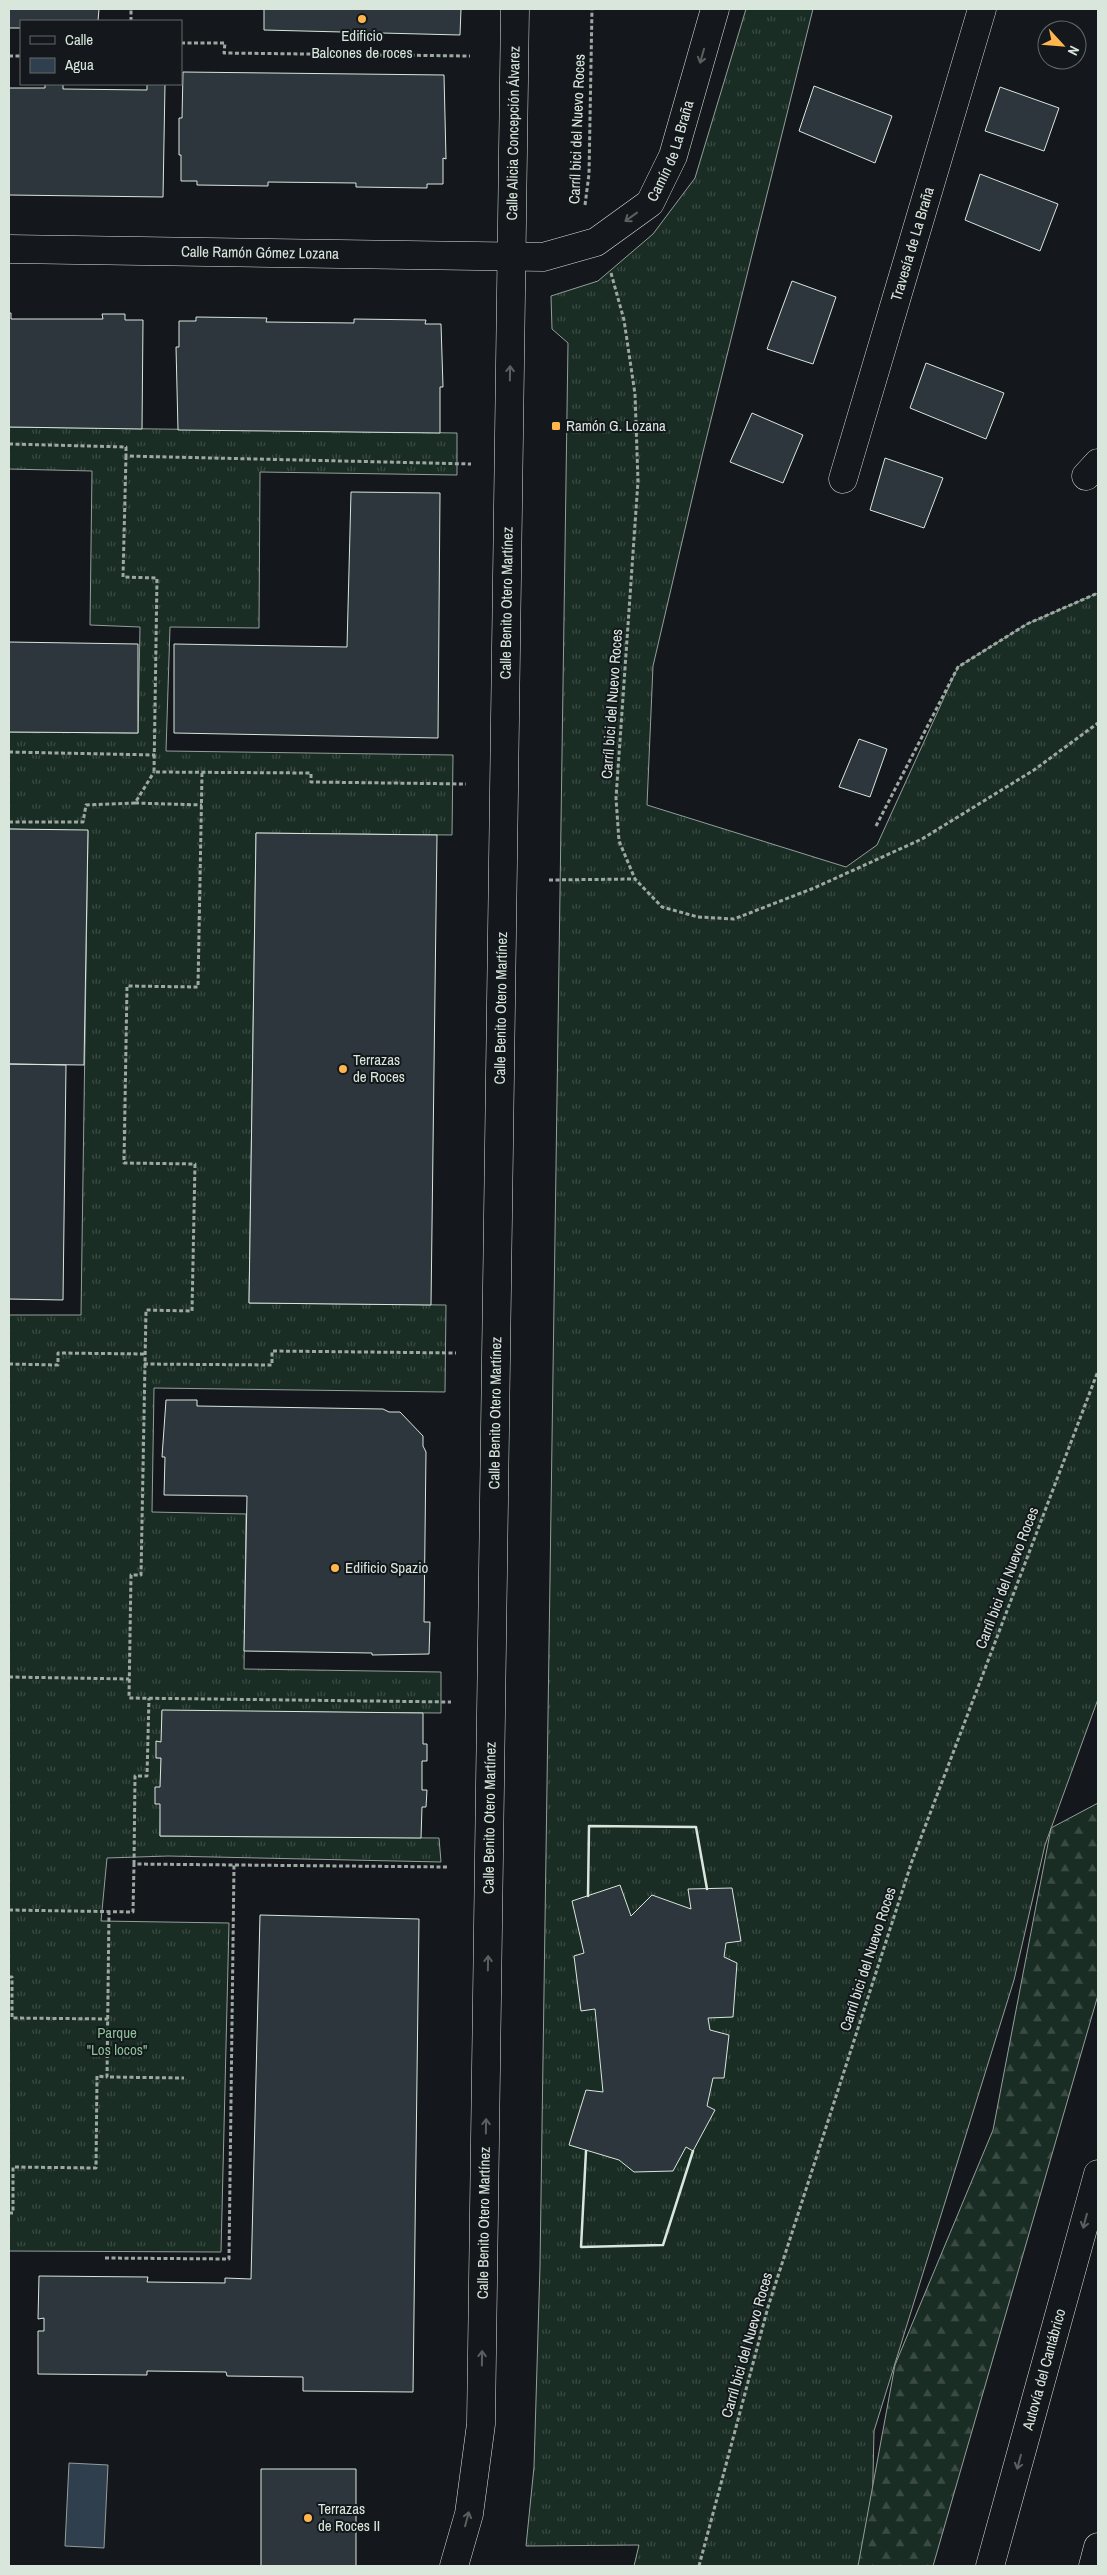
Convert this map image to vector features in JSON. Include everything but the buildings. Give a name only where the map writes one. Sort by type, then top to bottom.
[{"type":"main road","name":"Calle Alicia Concepción Álvarez","points":[[512,257],[515,9]]},
{"type":"main road","name":"Camín de La Braña","points":[[512,257],[543,257],[596,242],[650,203],[673,156],[716,9]]},
{"type":"main road","name":"Travesía de La Braña","points":[[843,479],[982,9]]},
{"type":"main road","name":"Calle Ramón Gómez Lozana","points":[[9,249],[512,257]]},
{"type":"main road","name":"Calle Benito Otero Martínez","points":[[454,2566],[469,2514],[482,2424],[512,257]]},
{"type":"main road","name":"Autovía del Cantábrico","points":[[990,2566],[1098,2174]]},
{"type":"main road","points":[[1093,2566],[1098,2547]]},
{"type":"path","name":"Carríl bici del Nuevo Roces","points":[[592,9],[589,174],[584,215],[611,272],[624,320],[635,394],[638,481],[616,798],[619,841],[636,879],[662,907],[698,917],[734,919],[814,888],[922,839],[1034,770],[1098,722]]},
{"type":"path","points":[[182,43],[225,43],[224,53],[470,56]]},
{"type":"path","points":[[9,444],[126,447],[123,577],[157,578],[154,772],[135,803]]},
{"type":"path","points":[[126,456],[471,464]]},
{"type":"path","points":[[876,826],[958,667],[1027,624],[1098,593]]},
{"type":"path","points":[[9,752],[155,755]]},
{"type":"path","points":[[154,772],[312,773],[312,782],[466,784]]},
{"type":"path","points":[[202,772],[198,987],[127,986],[124,1163],[195,1164],[192,1311],[146,1310],[141,1575],[131,1575],[129,1698],[451,1702]]},
{"type":"path","points":[[9,822],[83,822],[86,804],[135,803],[202,806]]},
{"type":"path","points":[[549,880],[636,879]]},
{"type":"path","points":[[144,1364],[272,1365],[272,1351],[456,1353]]},
{"type":"path","points":[[9,1364],[58,1364],[58,1353],[145,1354]]},
{"type":"path","name":"Carríl bici del Nuevo Roces","points":[[699,2566],[768,2307],[912,1861],[1098,1371]]},
{"type":"path","points":[[9,1677],[129,1679]]},
{"type":"path","points":[[9,1910],[134,1912],[135,1776],[147,1776],[148,1698]]},
{"type":"path","points":[[134,1864],[448,1867]]},
{"type":"path","points":[[105,2258],[229,2259],[234,1865]]},
{"type":"path","points":[[107,2077],[109,1911]]},
{"type":"path","points":[[9,1976],[12,1977],[12,2018],[108,2019]]},
{"type":"path","points":[[9,2213],[13,2213],[14,2167],[96,2168],[97,2076],[184,2078]]},
{"type":"green space","points":[[746,9],[813,9],[703,452],[653,666],[647,805],[846,867],[877,845],[958,667],[1027,624],[1098,593],[1098,1699],[1045,1845],[1014,1980],[874,2431],[871,2566],[634,2566],[639,2545],[526,2546],[534,2467],[540,2266],[568,343],[552,329],[551,296],[598,281],[653,234],[695,178]]},
{"type":"green space","name":"Parque \"Los locos\"","points":[[9,427],[457,433],[457,475],[260,472],[259,628],[170,627],[166,751],[453,755],[452,835],[256,833],[249,1303],[446,1305],[445,1392],[154,1388],[152,1512],[246,1514],[244,1669],[441,1672],[441,1713],[162,1711],[160,1836],[439,1838],[441,1862],[168,1856],[107,1858],[101,1921],[229,1923],[221,2252],[9,2251],[9,1315],[81,1315],[88,831],[9,829],[9,732],[138,733],[140,627],[90,625],[92,471],[9,469]]},
{"type":"green space","points":[[1098,1803],[1098,1995],[933,2566],[858,2566],[895,2365],[993,2130],[1051,1828]]},
{"type":"water","points":[[69,2463],[108,2465],[104,2548],[65,2546]]},
{"type":"wall","points":[[588,1896],[589,1826],[696,1827],[707,1889]]},
{"type":"wall","points":[[586,2151],[581,2247],[663,2245],[693,2151]]},
{"type":"place","name":"Edificio Balcones de roces","points":[[362,19]]},
{"type":"place","name":"Ramón G. Lozana","points":[[556,426]]},
{"type":"place","name":"Terrazas de Roces","points":[[343,1069]]},
{"type":"place","name":"Edificio Spazio","points":[[335,1568]]},
{"type":"place","name":"Terrazas de Roces II","points":[[308,2518]]}]
